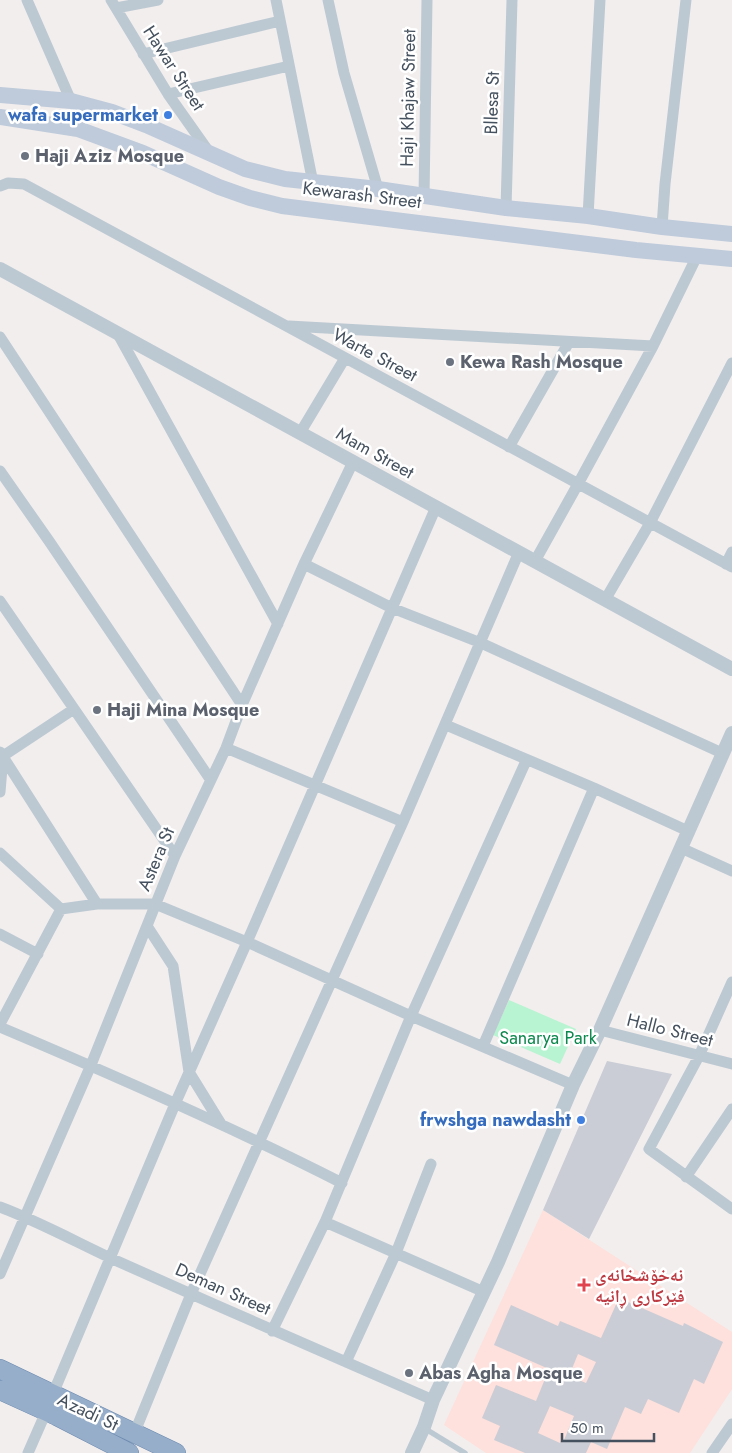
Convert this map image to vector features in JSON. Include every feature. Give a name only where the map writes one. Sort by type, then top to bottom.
[{"type":"highway","name":"Azadi St","points":[[0,1369],[49,1404],[57,1416],[129,1453]]},
{"type":"highway","name":"Azadi St","points":[[0,1390],[49,1404],[134,1434],[176,1453]]},
{"type":"main road","name":"Kewarash Street","points":[[0,95],[70,101],[112,112],[146,125],[210,155],[266,175],[313,183],[506,208],[588,216],[727,234]]},
{"type":"main road","name":"Kewarash Street","points":[[0,117],[78,129],[143,153],[250,198],[282,206],[636,250],[726,259]]},
{"type":"main road","points":[[636,250],[640,224]]},
{"type":"main road","points":[[726,259],[727,234]]},
{"type":"street","points":[[27,0],[70,101]]},
{"type":"street","points":[[113,4],[158,0]]},
{"type":"street","points":[[276,0],[313,183]]},
{"type":"street","points":[[328,0],[344,73],[378,190]]},
{"type":"street","name":"‌Haji Khajaw Street","points":[[424,197],[427,0]]},
{"type":"street","name":"Bllesa St","points":[[506,208],[512,0]]},
{"type":"street","points":[[588,216],[600,0]]},
{"type":"street","points":[[662,227],[665,184],[686,0]]},
{"type":"street","name":"Hawar Street","points":[[113,4],[168,94],[210,155]]},
{"type":"street","points":[[143,54],[280,21]]},
{"type":"street","points":[[168,94],[289,66]]},
{"type":"street","name":"Warte Street","points":[[0,186],[8,183],[24,184],[729,566]]},
{"type":"street","points":[[535,561],[653,346],[697,256]]},
{"type":"street","name":"Mam Street","points":[[0,269],[732,669]]},
{"type":"street","points":[[285,325],[653,346]]},
{"type":"street","points":[[118,334],[278,624]]},
{"type":"street","points":[[0,337],[242,706]]},
{"type":"street","points":[[509,447],[569,342]]},
{"type":"street","points":[[300,433],[345,358]]},
{"type":"street","points":[[605,600],[650,523],[732,363]]},
{"type":"street","name":"Astera St","points":[[0,1274],[91,1065],[175,856],[226,748],[242,706],[304,564],[353,462]]},
{"type":"street","points":[[0,472],[210,779]]},
{"type":"street","points":[[28,1453],[175,1104],[436,507]]},
{"type":"street","points":[[134,1434],[191,1294],[446,725],[519,552]]},
{"type":"street","points":[[729,566],[732,552]]},
{"type":"street","points":[[304,564],[392,608],[481,643],[722,753]]},
{"type":"street","points":[[0,601],[175,856]]},
{"type":"street","points":[[1,754],[74,709]]},
{"type":"street","points":[[446,725],[594,788],[688,831]]},
{"type":"street","points":[[412,1453],[424,1427],[433,1400],[484,1292],[573,1085],[600,1030],[732,733]]},
{"type":"street","points":[[226,748],[403,822]]},
{"type":"street","points":[[0,792],[1,754]]},
{"type":"street","points":[[1,754],[97,904]]},
{"type":"street","points":[[272,1330],[325,1222],[411,1016],[526,760]]},
{"type":"street","points":[[483,1046],[594,788]]},
{"type":"street","points":[[681,848],[732,871]]},
{"type":"street","points":[[0,853],[61,909]]},
{"type":"street","points":[[61,909],[97,904],[155,904],[333,979],[411,1016],[573,1085]]},
{"type":"street","points":[[61,909],[0,1026],[259,1141],[342,1183]]},
{"type":"street","points":[[147,926],[173,966],[190,1072],[221,1124]]},
{"type":"street","points":[[0,934],[38,954]]},
{"type":"street","points":[[732,982],[699,1056],[649,1149],[732,1209]]},
{"type":"street","name":"Hallo Street","points":[[600,1030],[732,1064]]},
{"type":"street","points":[[686,1177],[732,1109]]},
{"type":"street","points":[[346,1362],[396,1253],[431,1164]]},
{"type":"street","name":"Deman Street","points":[[0,1207],[110,1258],[433,1400]]},
{"type":"street","points":[[325,1222],[484,1292]]},
{"type":"street","points":[[712,1453],[732,1424]]},
{"type":"lane","points":[[424,1427],[465,1453]]},
{"type":"shaded area","name":"نەخۆشخانەی فێرکاری ڕانیە","points":[[543,1210],[732,1332],[732,1389],[690,1453],[486,1453],[444,1425]]},
{"type":"green space","name":"Sanarya Park","points":[[509,1000],[576,1029],[560,1064],[493,1035]]},
{"type":"building","points":[[607,1061],[672,1074],[589,1239],[543,1210]]},
{"type":"building","points":[[619,1298],[683,1326],[684,1323],[723,1342],[704,1384],[694,1379],[679,1413],[648,1399],[641,1414],[625,1407],[607,1449],[591,1442],[586,1453],[525,1453],[494,1440],[500,1426],[482,1418],[496,1385],[536,1401],[549,1369],[494,1345],[511,1305],[558,1326],[560,1321],[601,1338]],"holes":[[[578,1354],[596,1362],[586,1383],[569,1376]],[[550,1406],[574,1416],[564,1440],[562,1439],[560,1443],[538,1433]]]},
{"type":"place","name":"wafa supermarket","points":[[168,115]]},
{"type":"place","name":"Haji Aziz Mosque","points":[[25,156]]},
{"type":"place","name":"Kewa Rash Mosque","points":[[450,362]]},
{"type":"place","name":"Haji Mina Mosque","points":[[97,710]]},
{"type":"place","name":"frwshga nawdasht","points":[[581,1120]]},
{"type":"place","name":"نەخۆشخانەی فێرکاری ڕانیە","points":[[584,1285]]},
{"type":"place","name":"Abas Agha Mosque","points":[[409,1373]]}]
